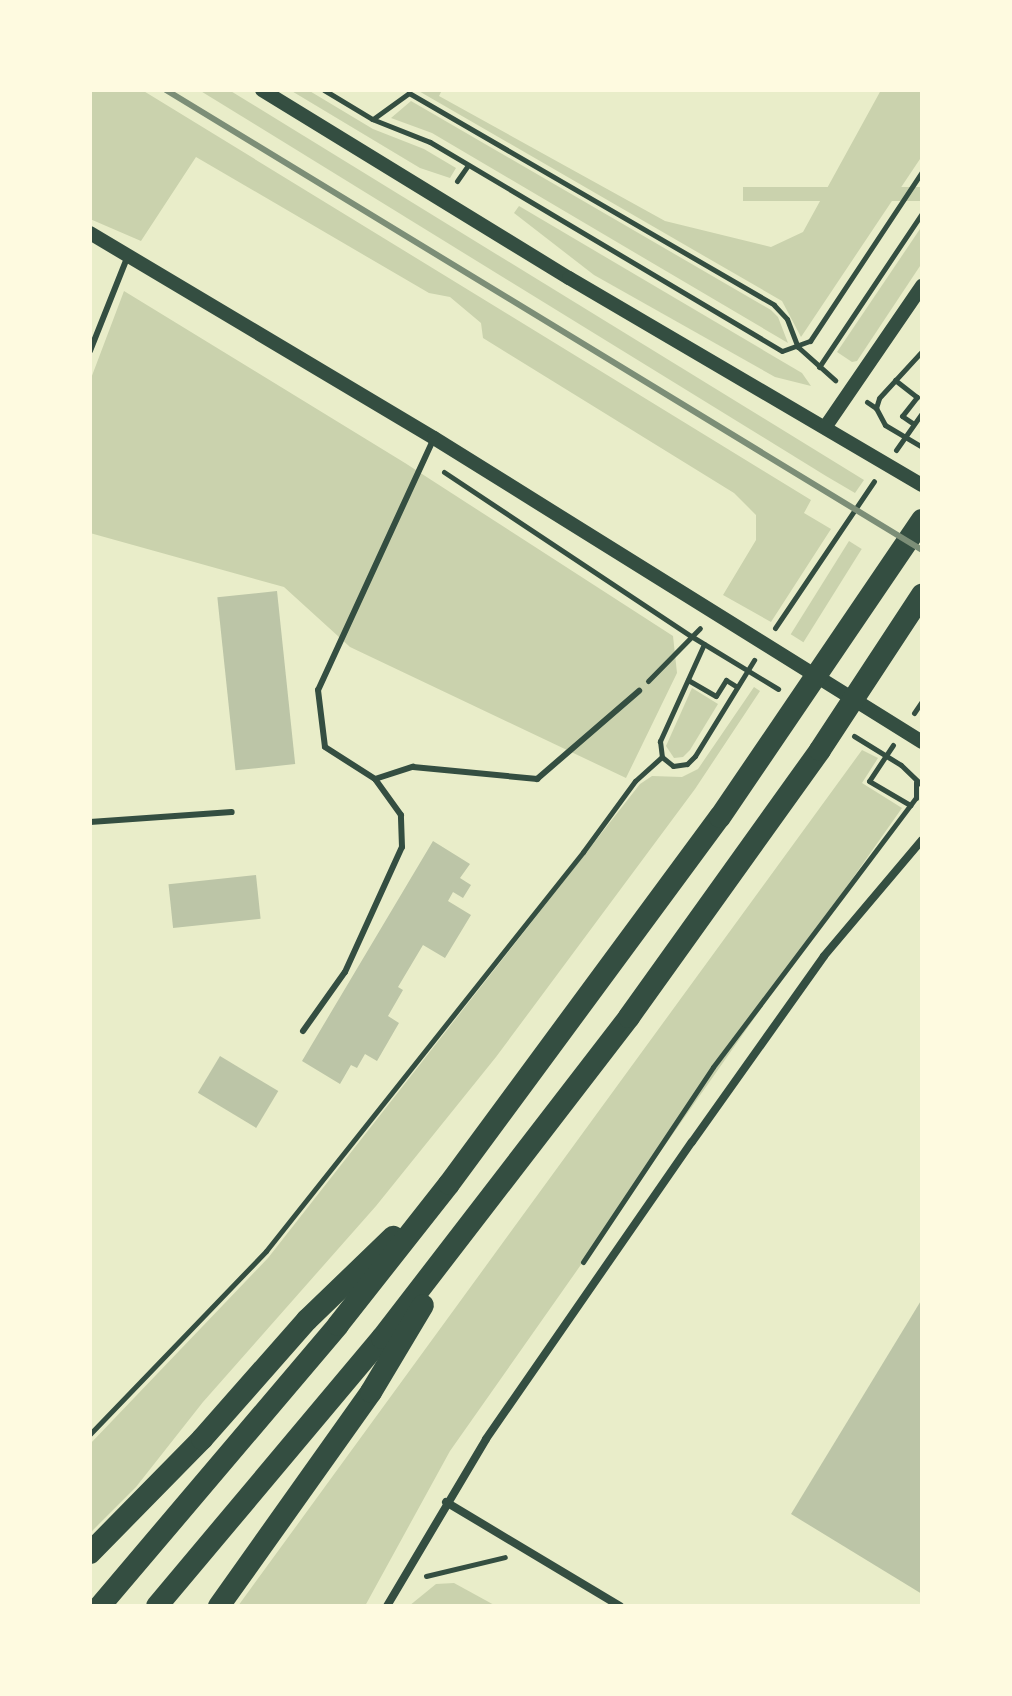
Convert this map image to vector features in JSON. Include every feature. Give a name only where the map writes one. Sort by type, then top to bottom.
[{"type":"highway","points":[[100,1606],[319,1349],[449,1184],[720,817],[922,520]]},
{"type":"highway","points":[[157,1606],[343,1386],[638,1005],[820,750],[922,595]]},
{"type":"highway","points":[[90,1553],[202,1439],[307,1320],[449,1184]]},
{"type":"highway","points":[[219,1606],[371,1392],[475,1219]]},
{"type":"street","points":[[262,90],[569,278],[922,485]]},
{"type":"street","points":[[90,233],[434,438],[922,742]]},
{"type":"street","points":[[826,426],[922,286]]},
{"type":"street","points":[[387,1606],[446,1502],[504,1413],[824,956],[922,840]]},
{"type":"street","points":[[446,1502],[620,1606]]},
{"type":"lane","points":[[90,351],[128,254]]},
{"type":"lane","points":[[303,1031],[345,972],[402,847],[401,815],[375,779],[325,747],[318,690],[434,438]]},
{"type":"lane","points":[[375,779],[413,767],[537,779],[639,691]]},
{"type":"lane","points":[[90,822],[232,812]]},
{"type":"path","points":[[324,90],[372,119],[430,142],[782,351],[810,341],[922,172]]},
{"type":"path","points":[[372,119],[409,93],[774,305],[787,319],[798,347],[819,367],[922,213]]},
{"type":"path","points":[[457,181],[468,165]]},
{"type":"path","points":[[922,351],[879,398],[876,408],[880,419],[922,447]]},
{"type":"path","points":[[895,380],[917,397],[902,416],[914,424]]},
{"type":"path","points":[[887,462],[922,413]]},
{"type":"path","points":[[769,637],[878,475]]},
{"type":"path","points":[[639,691],[715,614]]},
{"type":"path","points":[[704,644],[660,741],[662,757],[673,766],[691,761],[761,650]]},
{"type":"path","points":[[688,680],[716,696],[726,680],[737,687]]},
{"type":"path","points":[[90,1434],[266,1251],[583,852],[635,781],[662,757]]},
{"type":"path","points":[[913,776],[922,785]]},
{"type":"path","points":[[869,781],[910,805]]},
{"type":"green space","points":[[90,90],[142,90],[811,500],[804,513],[831,529],[771,622],[723,595],[756,540],[756,515],[734,493],[483,338],[481,323],[450,297],[429,293],[196,157],[141,241],[90,219]]},
{"type":"green space","points":[[199,90],[229,90],[864,480],[855,493],[826,476]]},
{"type":"green space","points":[[290,90],[308,90],[373,129],[424,149],[456,168],[450,178],[420,168]]},
{"type":"green space","points":[[417,90],[442,90],[439,96],[665,221],[771,247],[803,232],[881,90],[922,90],[922,156],[801,337],[782,301]]},
{"type":"green space","points":[[411,101],[771,310],[778,317],[788,343],[432,133],[391,118]]},
{"type":"green space","points":[[743,187],[922,187],[922,201],[743,201]]},
{"type":"green space","points":[[519,206],[802,373],[811,386],[775,377],[594,275],[514,213]]},
{"type":"green space","points":[[922,226],[922,263],[857,361],[852,362],[837,352]]},
{"type":"green space","points":[[124,291],[405,463],[673,636],[677,673],[626,778],[350,647],[284,587],[90,533],[90,381]]},
{"type":"green space","points":[[849,541],[862,549],[803,642],[791,634]]},
{"type":"green space","points":[[754,687],[760,691],[695,789],[496,1057],[376,1206],[203,1402],[136,1487],[90,1533],[90,1444],[268,1258],[640,784],[652,776],[682,777],[698,769]]},
{"type":"green space","points":[[692,688],[718,704],[690,750],[683,757],[674,758],[666,746]]},
{"type":"green space","points":[[862,750],[878,758],[862,783],[902,808],[450,1451],[365,1606],[238,1606]]},
{"type":"green space","points":[[454,1583],[496,1606],[409,1606],[436,1584]]},
{"type":"building","points":[[277,591],[295,764],[236,770],[217,597]]},
{"type":"building","points":[[433,841],[470,864],[460,878],[471,885],[463,898],[453,892],[448,901],[471,915],[445,958],[423,945],[398,987],[403,990],[388,1016],[399,1023],[377,1061],[365,1054],[357,1068],[351,1065],[340,1084],[302,1061]]},
{"type":"building","points":[[256,875],[261,919],[173,928],[168,884]]},
{"type":"building","points":[[220,1056],[278,1091],[256,1128],[198,1093]]},
{"type":"building","points":[[922,1299],[922,1594],[791,1514]]},
{"type":"railway","points":[[166,90],[922,550]]}]
